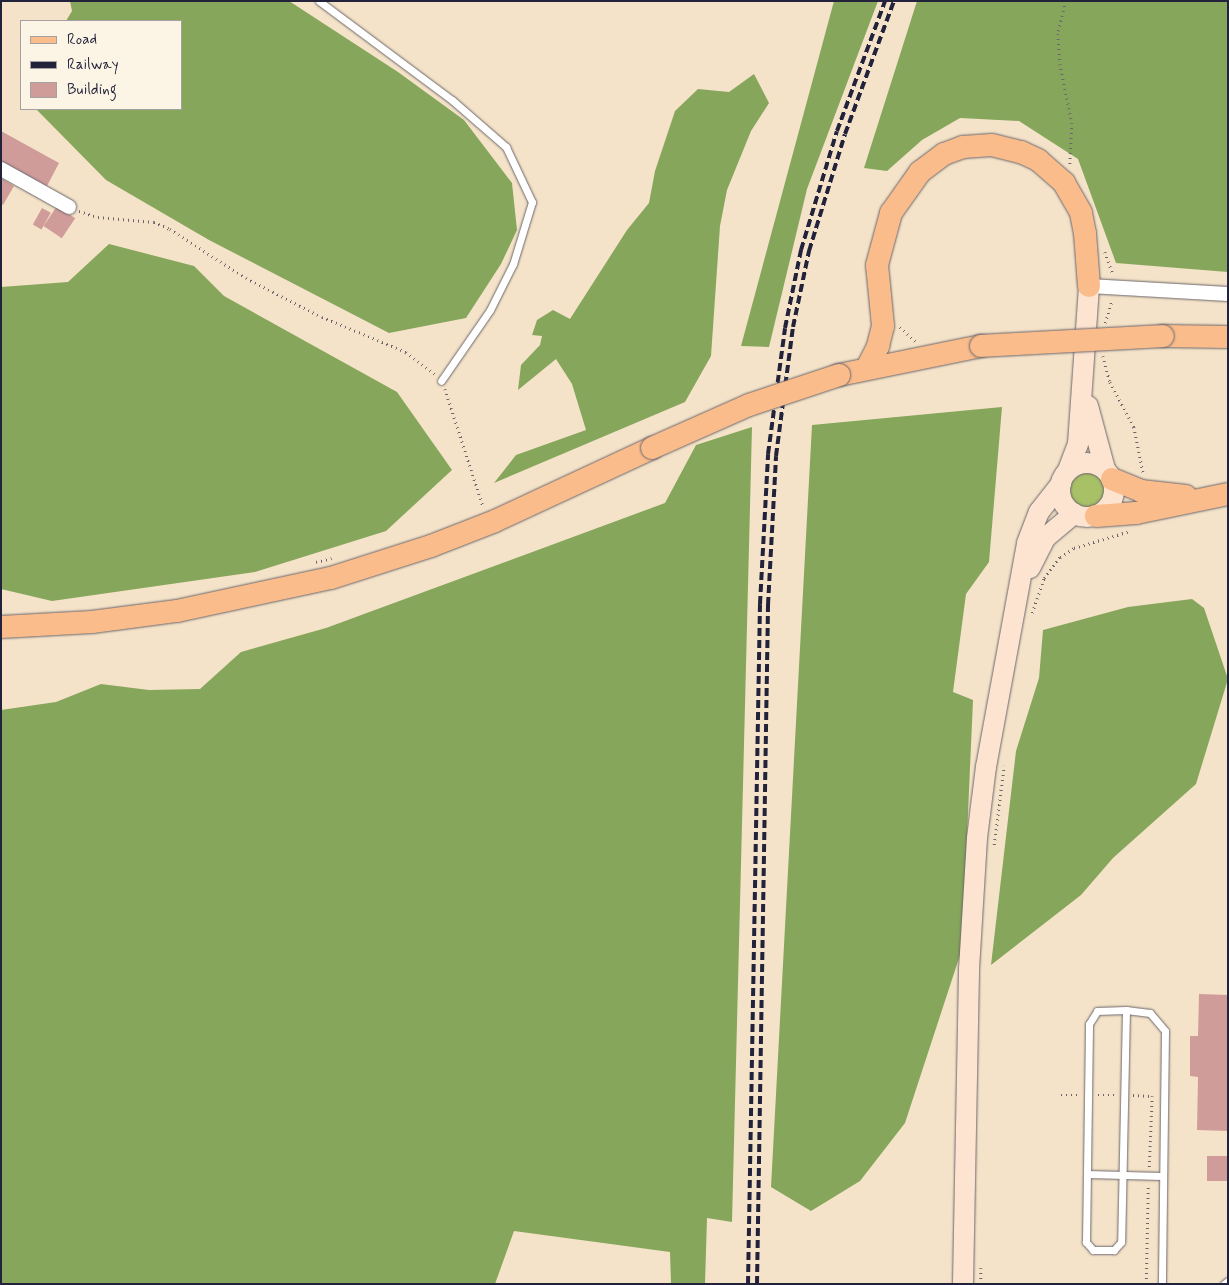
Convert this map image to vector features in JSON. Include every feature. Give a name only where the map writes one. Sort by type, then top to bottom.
[{"type":"main road","points":[[867,368],[878,346],[883,326],[877,265],[891,213],[920,172],[944,154],[962,148],[992,145],[1021,152],[1038,160],[1064,183],[1080,213],[1085,232],[1089,286]]},
{"type":"main road","points":[[883,326],[902,348],[917,357]]},
{"type":"main road","points":[[1,627],[92,622],[177,611],[331,578],[431,546],[495,521],[749,405],[839,375],[867,368],[981,346],[1163,336],[1228,337]]},
{"type":"main road","points":[[1109,474],[1141,491],[1218,496]]},
{"type":"main road","points":[[1085,515],[1136,513],[1218,496]]},
{"type":"street","points":[[1,169],[69,206]]},
{"type":"street","points":[[963,1284],[968,969],[977,838],[986,767],[1016,607],[1020,570],[1030,535],[1043,506],[1064,477],[1078,444],[1089,286],[1228,294]]},
{"type":"street","points":[[1016,607],[1044,538],[1085,515],[1110,505],[1115,488],[1090,416],[1084,370]]},
{"type":"street","points":[[1064,477],[1087,463],[1109,474]]},
{"type":"street","points":[[1064,477],[1062,501],[1085,515]]},
{"type":"lane","points":[[319,1],[452,100],[506,147],[532,202],[513,264],[490,310],[441,380]]},
{"type":"lane","points":[[1126,1010],[1119,1246],[1114,1250],[1093,1250],[1086,1242],[1090,1018],[1102,1010],[1126,1010],[1150,1012],[1162,1024],[1164,1096],[1162,1284]]},
{"type":"lane","points":[[1087,1174],[1162,1176]]},
{"type":"lane","points":[[1224,1284],[1228,1281]]},
{"type":"path","points":[[1064,165],[1069,170],[1072,123],[1060,64],[1058,34],[1066,1]]},
{"type":"path","points":[[69,206],[98,217],[154,222],[170,229],[290,302],[406,352],[426,365],[441,380],[450,398],[483,506]]},
{"type":"path","points":[[1103,248],[1113,267],[1113,286],[1104,327]]},
{"type":"path","points":[[1103,349],[1110,382],[1134,427],[1143,470],[1141,491]]},
{"type":"path","points":[[475,509],[492,502]]},
{"type":"path","points":[[1030,622],[1044,578],[1060,557],[1092,541],[1125,535],[1131,529],[1136,513]]},
{"type":"path","points":[[313,562],[341,555]]},
{"type":"path","points":[[993,853],[1005,758]]},
{"type":"path","points":[[1061,1094],[1164,1096]]},
{"type":"path","points":[[1146,1284],[1152,1096]]},
{"type":"path","points":[[981,1264],[981,1284]]},
{"type":"green space","points":[[70,1],[289,1],[398,72],[464,120],[512,183],[517,230],[501,264],[466,318],[389,333],[209,240],[106,180],[37,110],[182,110],[182,20],[67,20],[72,11]]},
{"type":"green space","points":[[834,1],[878,1],[807,189],[769,347],[741,346]]},
{"type":"green space","points":[[917,1],[1228,1],[1228,272],[1116,263],[1078,159],[1019,121],[960,118],[922,140],[887,171],[864,168]]},
{"type":"green space","points":[[754,74],[769,103],[751,131],[727,190],[720,226],[711,356],[685,402],[494,483],[516,455],[586,430],[572,384],[556,359],[518,390],[521,365],[540,345],[542,336],[532,335],[537,320],[553,310],[570,319],[627,230],[649,203],[655,171],[675,111],[698,89],[729,92]]},
{"type":"green space","points":[[109,244],[194,266],[224,296],[397,392],[452,470],[386,531],[255,572],[52,601],[1,589],[1,287],[68,282]]},
{"type":"green space","points":[[1002,407],[989,562],[966,594],[953,692],[973,700],[962,949],[905,1123],[860,1181],[811,1211],[771,1187],[812,425]]},
{"type":"green space","points":[[752,427],[732,1222],[707,1218],[705,1284],[671,1284],[670,1252],[514,1231],[495,1284],[1,1284],[1,710],[56,702],[101,684],[149,690],[200,689],[241,652],[326,628],[665,503],[696,445]]},
{"type":"green space","points":[[1087,473],[1099,479],[1105,491],[1099,503],[1087,509],[1075,503],[1069,491],[1075,479]]},
{"type":"green space","points":[[1192,599],[1204,608],[1228,679],[1196,784],[1113,858],[1081,895],[991,965],[1016,751],[1039,678],[1043,630],[1128,607]]},
{"type":"building","points":[[1,131],[59,163],[47,186],[1,161]]},
{"type":"building","points":[[1,178],[14,186],[3,205],[1,204]]},
{"type":"building","points":[[57,206],[75,218],[62,238],[44,226]]},
{"type":"building","points":[[42,208],[51,213],[42,229],[33,225]]},
{"type":"building","points":[[1199,994],[1228,995],[1228,1131],[1197,1130],[1198,1077],[1190,1076],[1190,1036],[1198,1036]]},
{"type":"building","points":[[1207,1156],[1228,1156],[1228,1181],[1207,1181]]},
{"type":"railway","points":[[748,1284],[760,604],[768,454],[785,328],[801,250],[837,131],[885,1]]},
{"type":"railway","points":[[757,1284],[768,605],[776,456],[793,327],[809,251],[845,134],[894,1]]}]
